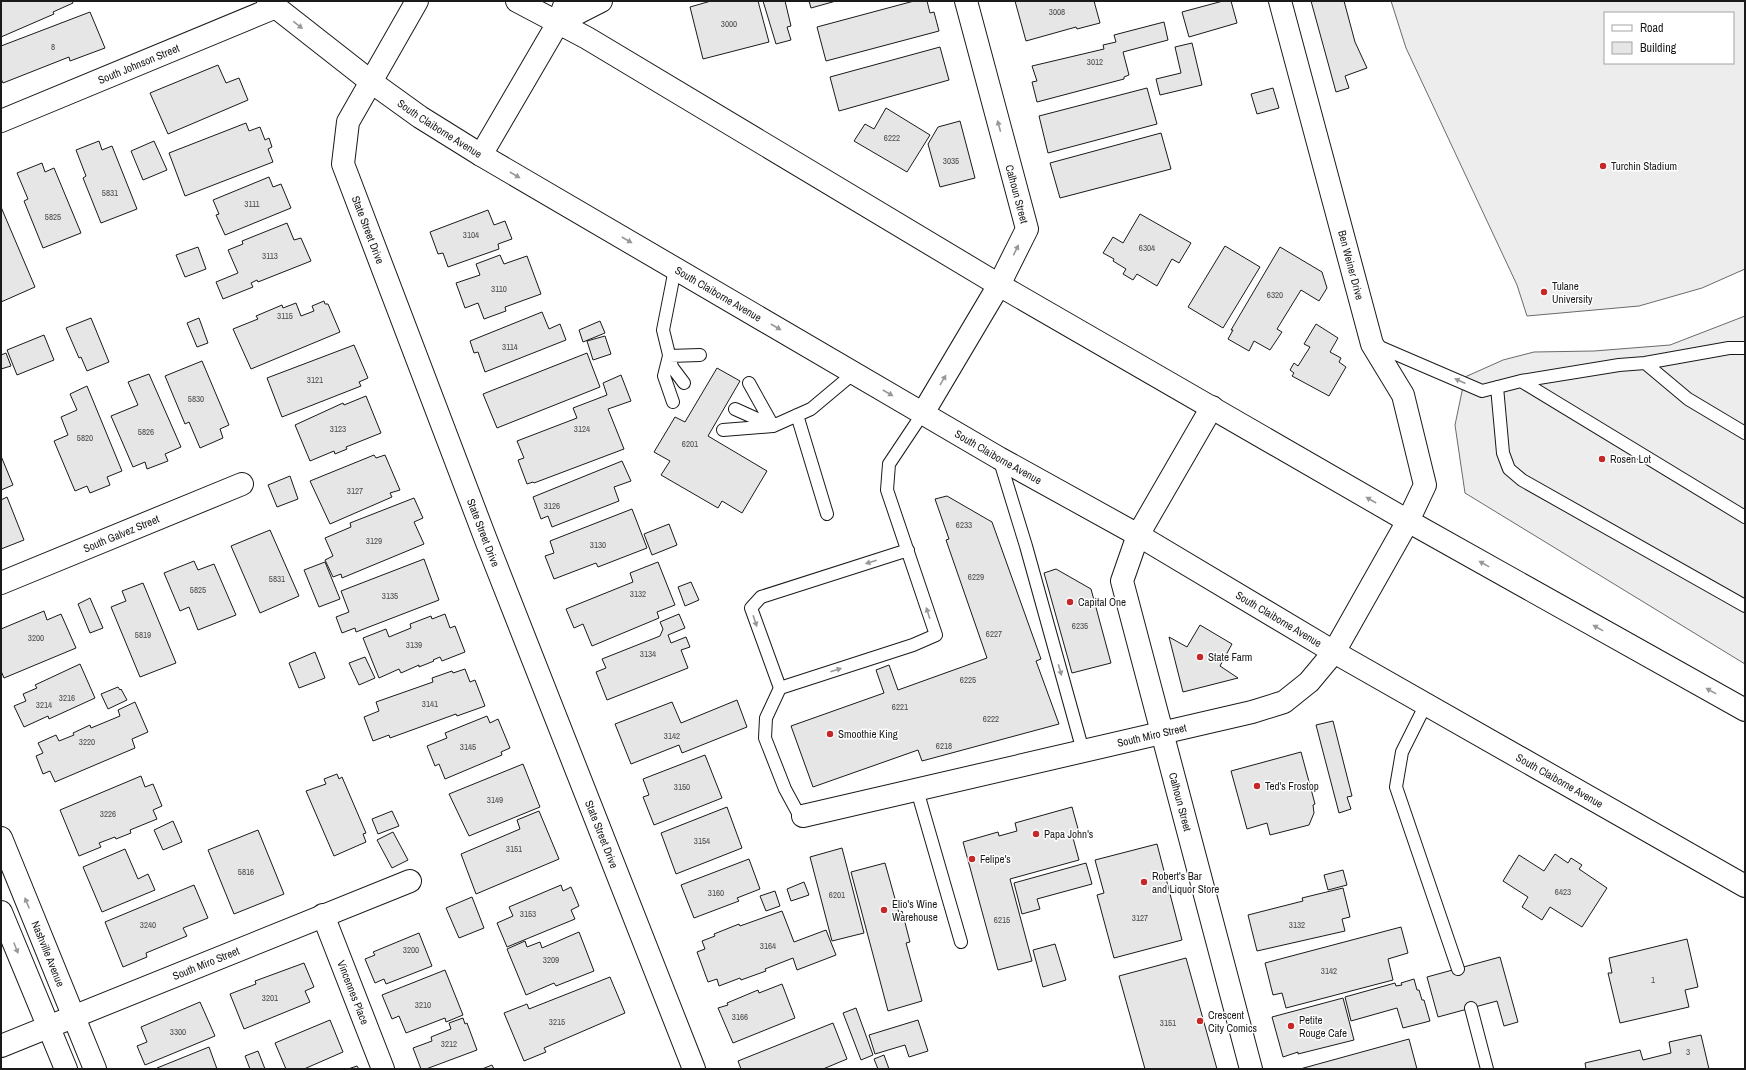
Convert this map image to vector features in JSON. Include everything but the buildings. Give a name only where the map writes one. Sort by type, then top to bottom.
[{"type":"street","name":"State Street Drive","points":[[417,1],[348,122],[343,164],[488,547],[694,1069]]},
{"type":"street","points":[[517,1],[587,38],[999,285],[1408,521],[1745,710]]},
{"type":"street","points":[[481,155],[558,23],[566,1]]},
{"type":"street","points":[[558,23],[601,1]]},
{"type":"street","name":"Calhoun Street","points":[[923,413],[999,285],[1027,229],[966,1]]},
{"type":"street","name":"Ben Weiner Drive","points":[[1280,1],[1372,344],[1403,395],[1425,485],[1408,521]]},
{"type":"street","name":"South Claiborne Avenue","points":[[272,4],[370,81],[420,117],[481,155],[999,458],[1138,535],[1334,652],[1745,886]]},
{"type":"street","name":"South Johnson Street","points":[[1,121],[272,4]]},
{"type":"street","name":"Calhoun Street","points":[[1212,407],[1138,535],[1122,581],[1251,1069]]},
{"type":"street","name":"South Galvez Street","points":[[1,583],[242,484]]},
{"type":"street","name":"South Miro Street","points":[[803,816],[1252,712],[1284,702],[1309,682],[1334,652],[1408,521]]},
{"type":"street","name":"Nashville Avenue","points":[[1,838],[95,1069]]},
{"type":"street","name":"South Miro Street","points":[[1,1046],[410,881]]},
{"type":"street","points":[[1,912],[66,1069]]},
{"type":"street","name":"Vincennes Place","points":[[323,915],[383,1069]]},
{"type":"lane","points":[[675,269],[663,330],[672,367],[684,383]]},
{"type":"lane","points":[[1372,344],[1482,391],[1521,381],[1619,365],[1645,363],[1729,348],[1745,348]]},
{"type":"lane","points":[[669,356],[700,355]]},
{"type":"lane","points":[[669,356],[664,376],[673,402]]},
{"type":"lane","points":[[1645,363],[1688,399],[1745,433]]},
{"type":"lane","points":[[723,430],[773,426],[811,409],[854,373]]},
{"type":"lane","points":[[1521,381],[1745,517]]},
{"type":"lane","points":[[749,383],[773,426]]},
{"type":"lane","points":[[1497,387],[1503,452],[1509,469],[1517,477],[1745,606]]},
{"type":"lane","points":[[736,409],[773,426]]},
{"type":"lane","points":[[780,688],[913,645],[936,635],[887,490],[889,464],[923,413]]},
{"type":"lane","points":[[797,415],[827,514]]},
{"type":"lane","points":[[999,458],[1026,546],[1083,751]]},
{"type":"lane","points":[[803,816],[798,813],[785,789],[765,738],[766,718],[780,688],[751,608],[761,597],[908,550]]},
{"type":"lane","points":[[1426,704],[1402,752],[1396,787],[1458,969]]},
{"type":"lane","points":[[917,790],[961,942]]},
{"type":"lane","points":[[1471,1008],[1487,1069]]},
{"type":"shaded area","name":"Turchin Stadium","points":[[1391,1],[1745,1],[1745,269],[1702,288],[1639,306],[1527,316],[1517,285],[1406,48]]},
{"type":"shaded area","name":"Rosen Lot","points":[[1745,316],[1745,664],[1465,493],[1455,425],[1465,377],[1503,360],[1534,352],[1594,351],[1670,345]]},
{"type":"place","name":"Turchin Stadium","points":[[1603,166]]},
{"type":"place","name":"Tulane University","points":[[1544,292]]},
{"type":"place","name":"Rosen Lot","points":[[1602,459]]},
{"type":"place","name":"Capital One","points":[[1070,602]]},
{"type":"place","name":"State Farm","points":[[1200,657]]},
{"type":"place","name":"Smoothie King","points":[[830,734]]},
{"type":"place","name":"Ted's Frostop","points":[[1257,786]]},
{"type":"place","name":"Papa John's","points":[[1036,834]]},
{"type":"place","name":"Felipe's","points":[[972,859]]},
{"type":"place","name":"Robert's Bar and Liquor Store","points":[[1144,882]]},
{"type":"place","name":"Elio's Wine Warehouse","points":[[884,910]]},
{"type":"place","name":"Crescent City Comics","points":[[1200,1021]]},
{"type":"place","name":"Petite Rouge Cafe","points":[[1291,1026]]}]
